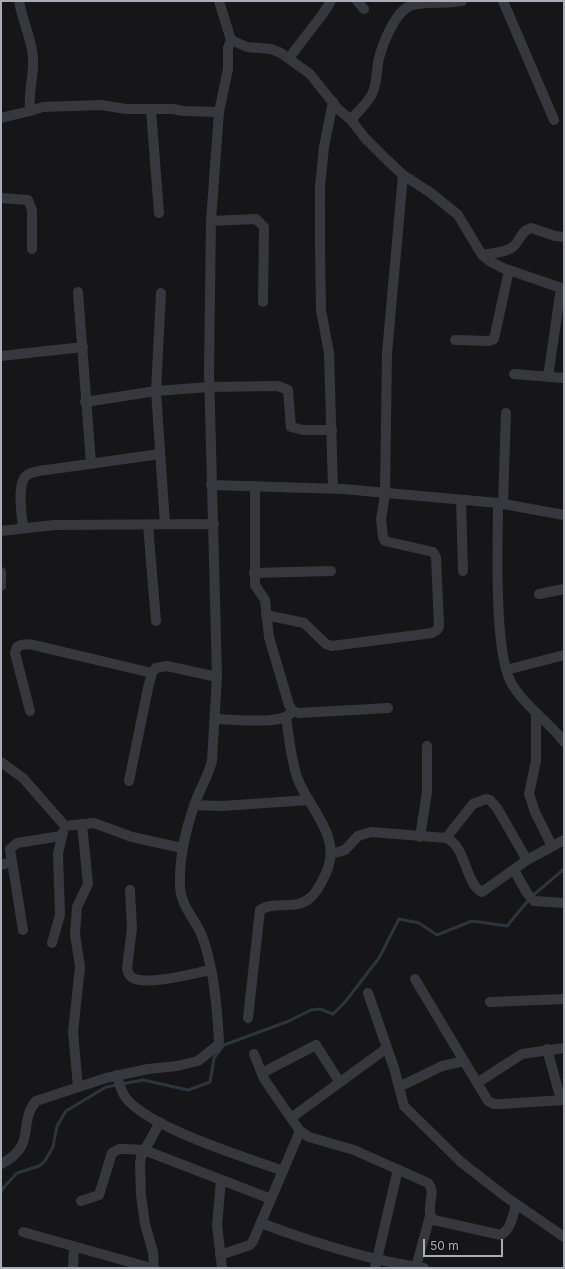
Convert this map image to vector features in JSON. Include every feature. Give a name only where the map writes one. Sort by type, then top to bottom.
[{"type":"street","points":[[19,1],[33,54],[29,100],[30,111]]},
{"type":"street","points":[[1,1164],[15,1155],[24,1142],[30,1111],[36,1101],[78,1087],[118,1078],[148,1069],[189,1064],[198,1061],[218,1045],[219,1034],[211,970],[202,935],[186,909],[180,888],[182,848],[194,805],[209,771],[215,719],[217,677],[214,524],[211,485],[211,222],[219,112],[228,69],[228,48],[231,40],[219,1]]},
{"type":"street","points":[[289,58],[331,1]]},
{"type":"street","points":[[357,1],[364,9]]},
{"type":"street","points":[[351,120],[372,94],[376,83],[383,47],[391,28],[399,16],[409,6],[439,2],[454,3],[462,1]]},
{"type":"street","points":[[503,1],[554,120]]},
{"type":"street","points":[[231,40],[247,48],[271,49],[289,58],[310,74],[365,138],[403,175],[431,193],[458,215],[482,255],[491,262],[562,289],[548,376]]},
{"type":"street","points":[[333,102],[324,147],[320,186],[322,310],[329,353],[333,488]]},
{"type":"street","points":[[1,118],[43,107],[72,104],[101,105],[126,109],[173,109],[183,111],[219,112]]},
{"type":"street","points":[[151,110],[159,213]]},
{"type":"street","points":[[266,615],[298,620],[304,623],[326,644],[332,646],[432,633],[436,630],[439,619],[436,557],[433,552],[428,549],[386,541],[381,528],[385,494],[387,353],[403,175]]},
{"type":"street","points":[[1,198],[28,200],[32,210],[32,249]]},
{"type":"street","points":[[211,222],[256,219],[264,227],[264,302]]},
{"type":"street","points":[[482,255],[502,251],[516,242],[524,231],[531,228],[555,236],[564,237]]},
{"type":"street","points":[[455,340],[489,341],[494,339],[509,270]]},
{"type":"street","points":[[78,292],[91,464]]},
{"type":"street","points":[[161,293],[156,391],[166,524]]},
{"type":"street","points":[[1,356],[83,347]]},
{"type":"street","points":[[514,374],[564,378]]},
{"type":"street","points":[[86,402],[156,391],[210,387],[278,386],[288,390],[290,395],[291,427],[303,430],[332,430]]},
{"type":"street","points":[[506,413],[501,503],[499,610],[506,670],[512,686],[564,742]]},
{"type":"street","points":[[23,528],[20,492],[22,482],[26,476],[39,471],[160,454]]},
{"type":"street","points":[[211,485],[333,488],[385,494],[501,503],[564,515]]},
{"type":"street","points":[[248,1018],[260,910],[268,907],[296,905],[310,898],[322,882],[330,865],[331,854],[326,829],[309,800],[296,772],[289,705],[268,637],[265,600],[255,585],[255,486]]},
{"type":"street","points":[[461,500],[463,571]]},
{"type":"street","points":[[1,530],[54,525],[214,524]]},
{"type":"street","points":[[148,525],[156,622]]},
{"type":"street","points":[[254,573],[331,571]]},
{"type":"street","points":[[1,572],[1,586]]},
{"type":"street","points":[[539,594],[564,589]]},
{"type":"street","points":[[30,710],[16,653],[17,647],[21,645],[42,647],[152,673]]},
{"type":"street","points":[[506,670],[564,655]]},
{"type":"street","points":[[128,781],[152,673],[156,668],[161,666],[217,677]]},
{"type":"street","points":[[215,719],[276,720],[299,712],[388,708]]},
{"type":"street","points":[[536,713],[536,761],[529,794],[552,846]]},
{"type":"street","points":[[420,837],[427,792],[427,746]]},
{"type":"street","points":[[1,762],[23,778],[65,826]]},
{"type":"street","points":[[446,838],[473,804],[486,799],[490,800],[498,808],[527,860]]},
{"type":"street","points":[[194,805],[222,806],[309,800]]},
{"type":"street","points":[[65,826],[94,823],[132,837],[182,848]]},
{"type":"street","points":[[78,1087],[73,1032],[80,967],[75,934],[77,907],[88,884],[82,824]]},
{"type":"street","points":[[52,943],[60,915],[58,854],[61,836],[65,826]]},
{"type":"street","points":[[331,854],[345,850],[358,836],[371,832],[446,838],[454,843],[479,890],[486,891],[527,860],[564,840]]},
{"type":"street","points":[[23,930],[10,849],[13,845],[61,836]]},
{"type":"street","points":[[1,865],[12,862]]},
{"type":"street","points":[[514,870],[527,893],[534,901],[564,903]]},
{"type":"street","points":[[130,890],[132,928],[126,968],[128,974],[132,978],[150,980],[211,970]]},
{"type":"street","points":[[415,979],[477,1083],[488,1100],[494,1104],[563,1100],[547,1049]]},
{"type":"street","points":[[368,993],[387,1048],[404,1106],[461,1162],[516,1205],[564,1237]]},
{"type":"street","points":[[490,1002],[564,999]]},
{"type":"street","points":[[262,1073],[316,1045],[339,1081]]},
{"type":"street","points":[[291,1118],[339,1081],[387,1048]]},
{"type":"street","points":[[477,1083],[522,1054],[547,1049],[564,1048]]},
{"type":"street","points":[[254,1054],[272,1091],[300,1132],[309,1137],[354,1150],[428,1183],[431,1186],[430,1216],[420,1267],[376,1264],[261,1223]]},
{"type":"street","points":[[399,1087],[442,1066],[464,1061]]},
{"type":"street","points":[[118,1078],[122,1094],[131,1104],[150,1118],[181,1133],[283,1171]]},
{"type":"street","points":[[24,1232],[153,1268],[153,1252],[144,1224],[140,1164],[144,1150],[160,1122]]},
{"type":"street","points":[[220,1255],[250,1245],[300,1132]]},
{"type":"street","points":[[81,1201],[99,1195],[109,1161],[115,1150],[125,1149],[144,1150],[271,1199]]},
{"type":"street","points":[[376,1264],[398,1169]]},
{"type":"street","points":[[221,1180],[217,1225],[222,1268]]},
{"type":"street","points":[[430,1216],[439,1223],[501,1235],[508,1229],[516,1205]]},
{"type":"street","points":[[73,1268],[74,1246]]},
{"type":"waterway","points":[[1,1192],[17,1173],[39,1166],[45,1161],[53,1147],[57,1126],[66,1111],[106,1087],[143,1080],[188,1090],[210,1082],[214,1058],[224,1045],[289,1021],[311,1010],[320,1009],[333,1014],[345,1002],[379,958],[399,919],[419,923],[437,935],[472,921],[507,926],[531,897],[564,869]]}]
